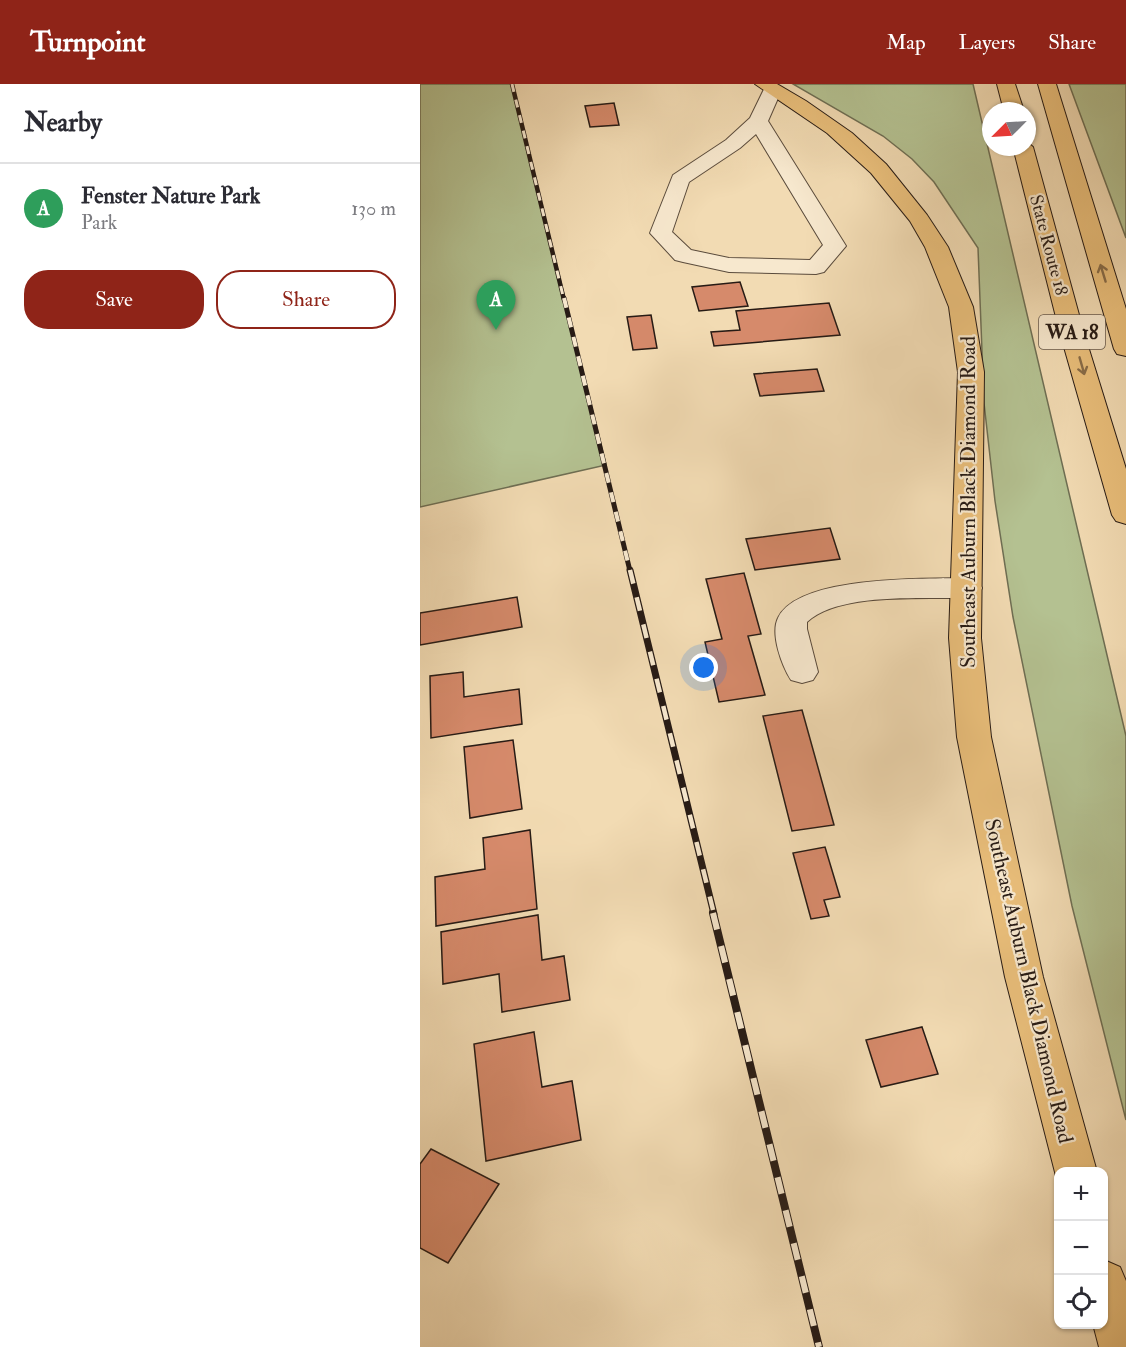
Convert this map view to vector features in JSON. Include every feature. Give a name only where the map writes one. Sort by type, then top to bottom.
[{"type":"main road","points":[[1006,84],[1011,102]]},
{"type":"main road","name":"WA 18","points":[[1047,84],[1126,349]]},
{"type":"main road","name":"Southeast Auburn Black Diamond Road","points":[[769,87],[829,125],[886,176],[927,231],[958,290],[970,348],[965,638],[974,737],[1024,977],[1074,1167]]},
{"type":"main road","name":"State Route 18","points":[[1025,156],[1076,344],[1126,515]]},
{"type":"main road","points":[[1108,1296],[1123,1347]]},
{"type":"lane","points":[[758,121],[835,246],[816,267],[729,266],[682,255],[661,233],[680,179],[733,144],[758,121],[769,87]]},
{"type":"lane","points":[[802,672],[791,628],[793,618],[803,609],[823,599],[844,593],[967,588]]},
{"type":"green space","points":[[420,84],[512,84],[606,465],[420,507]]},
{"type":"green space","points":[[793,84],[973,84],[982,122],[982,156],[990,156],[1126,736],[1126,1120],[1072,906],[1013,617],[995,501],[984,403],[978,248],[934,182],[912,159],[883,136]]},
{"type":"green space","points":[[1069,84],[1126,84],[1126,238]]},
{"type":"building","points":[[614,103],[619,125],[590,127],[585,106]]},
{"type":"building","points":[[740,282],[748,306],[699,311],[692,287]]},
{"type":"building","points":[[829,303],[840,335],[714,346],[711,332],[740,330],[736,311]]},
{"type":"building","points":[[651,315],[657,348],[633,350],[627,317]]},
{"type":"building","points":[[817,369],[824,391],[760,396],[754,374]]},
{"type":"building","points":[[830,528],[840,559],[755,570],[746,539]]},
{"type":"building","points":[[744,573],[761,634],[748,636],[765,695],[719,702],[705,642],[722,639],[706,579]]},
{"type":"building","points":[[517,597],[522,627],[420,645],[420,613]]},
{"type":"building","points":[[463,672],[464,697],[519,689],[522,724],[431,738],[430,676]]},
{"type":"building","points":[[802,710],[834,825],[792,831],[763,716]]},
{"type":"building","points":[[513,740],[522,809],[470,818],[464,747]]},
{"type":"building","points":[[530,830],[537,909],[436,926],[435,877],[485,869],[483,838]]},
{"type":"building","points":[[825,847],[840,897],[824,900],[829,916],[811,919],[793,853]]},
{"type":"building","points":[[538,915],[542,960],[564,956],[570,1000],[502,1012],[499,974],[443,984],[441,932]]},
{"type":"building","points":[[922,1027],[938,1074],[881,1087],[866,1040]]},
{"type":"building","points":[[534,1032],[542,1087],[572,1081],[581,1140],[486,1161],[474,1044]]},
{"type":"building","points":[[431,1149],[499,1184],[448,1263],[420,1248],[420,1164]]},
{"type":"railway","points":[[512,84],[564,300]]},
{"type":"railway","points":[[564,298],[630,571]]},
{"type":"railway","points":[[630,570],[714,914]]},
{"type":"railway","points":[[713,913],[819,1347]]},
{"type":"place","name":"Fenster Nature Park","points":[[496,330]]}]
